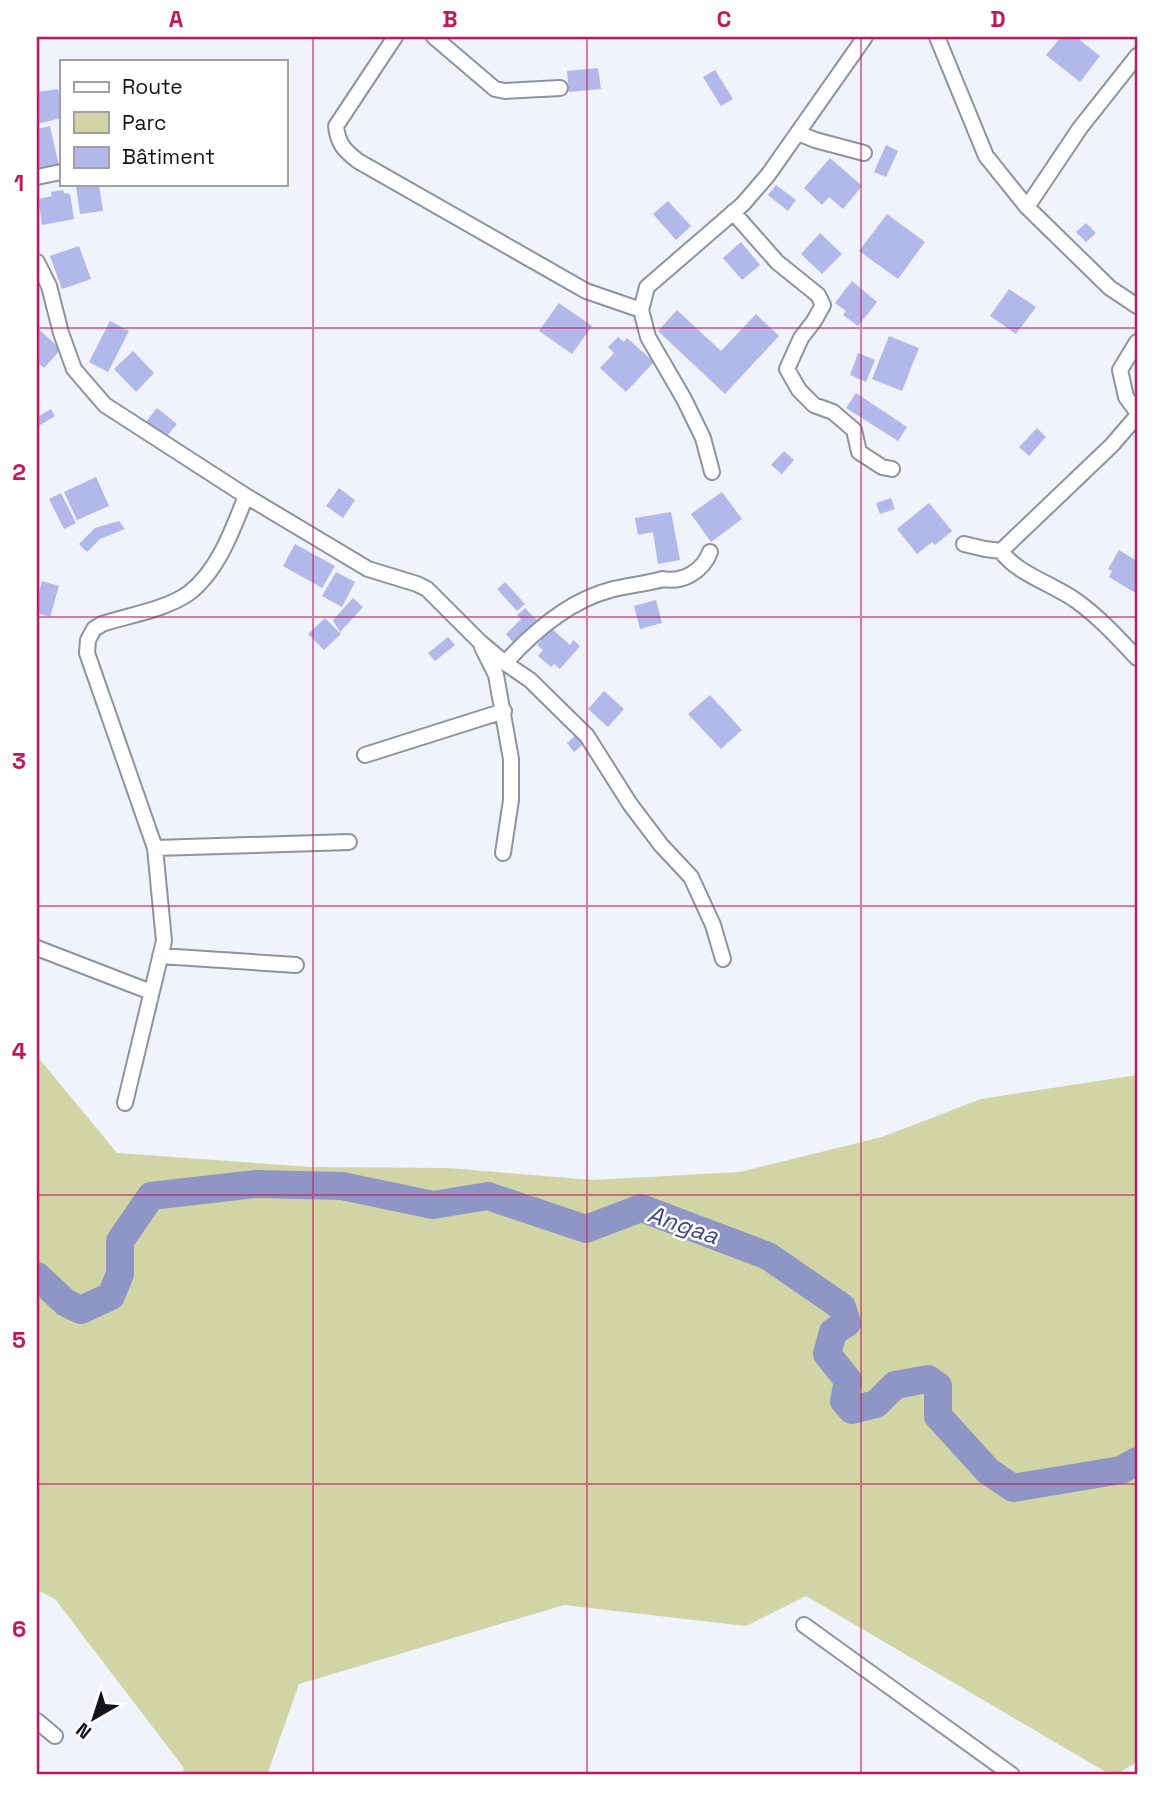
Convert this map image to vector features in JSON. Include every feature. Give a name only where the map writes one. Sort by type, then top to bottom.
[{"type":"street","points":[[395,37],[335,126],[338,142],[345,151],[358,161],[586,291],[641,310]]},
{"type":"street","points":[[433,37],[495,89],[560,88]]},
{"type":"street","points":[[712,472],[703,438],[648,337],[641,310],[647,287],[733,212],[768,175],[865,37]]},
{"type":"street","points":[[937,37],[986,156],[1027,207],[1110,288],[1137,306]]},
{"type":"street","points":[[1027,207],[1080,128],[1137,56]]},
{"type":"street","points":[[798,133],[815,141],[863,153]]},
{"type":"street","points":[[37,177],[60,172]]},
{"type":"street","points":[[733,212],[777,262],[818,295],[822,305],[793,354],[787,369],[791,379],[814,405],[834,412],[854,429],[859,452],[874,463],[892,469]]},
{"type":"street","points":[[37,262],[49,286],[74,369],[105,405],[246,496],[368,569],[417,584],[427,590],[480,642],[530,680],[587,736],[630,804],[661,845],[691,877],[713,925],[723,959]]},
{"type":"street","points":[[1001,551],[1112,444],[1137,414],[1126,397],[1121,370],[1137,342]]},
{"type":"street","points":[[125,1103],[164,941],[155,848],[101,697],[87,653],[88,640],[94,629],[102,624],[172,602],[189,593],[206,576],[219,555],[246,496]]},
{"type":"street","points":[[964,544],[1001,551],[1018,568],[1063,592],[1091,611],[1137,658]]},
{"type":"street","points":[[505,663],[523,643],[571,605],[610,590],[663,579],[690,577],[708,560],[710,552]]},
{"type":"street","points":[[480,642],[496,675],[511,759],[511,800],[503,853]]},
{"type":"street","points":[[365,755],[503,710]]},
{"type":"street","points":[[155,848],[349,842]]},
{"type":"street","points":[[37,948],[151,992]]},
{"type":"street","points":[[160,956],[296,965]]},
{"type":"street","points":[[804,1625],[1013,1775]]},
{"type":"street","points":[[37,1721],[55,1736]]},
{"type":"green space","points":[[37,1056],[117,1153],[311,1167],[448,1168],[592,1180],[740,1172],[882,1137],[981,1099],[1137,1075],[1137,1762],[1111,1775],[806,1596],[746,1626],[564,1605],[299,1684],[267,1775],[181,1775],[184,1768],[55,1599],[37,1590]]},
{"type":"building","points":[[1061,37],[1076,37],[1100,56],[1080,82],[1046,55]]},
{"type":"building","points":[[598,68],[601,89],[569,92],[567,71]]},
{"type":"building","points":[[715,70],[733,99],[721,106],[703,77]]},
{"type":"building","points":[[58,89],[60,118],[37,124],[37,92]]},
{"type":"building","points":[[50,126],[60,170],[37,175],[37,129]]},
{"type":"building","points":[[886,145],[898,151],[886,177],[874,172]]},
{"type":"building","points":[[830,158],[862,186],[843,209],[829,197],[822,205],[804,188]]},
{"type":"building","points":[[776,185],[796,200],[788,211],[768,195]]},
{"type":"building","points":[[76,186],[99,186],[103,211],[80,214]]},
{"type":"building","points":[[63,190],[64,193],[70,194],[74,219],[42,225],[38,199],[52,196],[51,192]]},
{"type":"building","points":[[668,201],[691,226],[676,240],[653,214]]},
{"type":"building","points":[[887,214],[925,242],[898,279],[859,251]]},
{"type":"building","points":[[1086,223],[1096,233],[1086,242],[1076,232]]},
{"type":"building","points":[[820,233],[842,254],[822,274],[801,254]]},
{"type":"building","points":[[741,242],[760,265],[742,280],[723,258]]},
{"type":"building","points":[[79,246],[91,279],[62,289],[50,256]]},
{"type":"building","points":[[852,281],[877,302],[858,326],[843,315],[846,311],[835,303]]},
{"type":"building","points":[[1009,289],[1036,307],[1016,334],[990,316]]},
{"type":"building","points":[[559,303],[592,326],[572,354],[539,331]]},
{"type":"building","points":[[677,310],[721,351],[756,314],[779,336],[725,394],[658,331]]},
{"type":"building","points":[[110,321],[129,331],[108,372],[89,362]]},
{"type":"building","points":[[37,328],[61,349],[44,368],[37,362]]},
{"type":"building","points":[[889,336],[919,348],[902,391],[872,379]]},
{"type":"building","points":[[618,337],[624,342],[627,338],[654,362],[626,392],[600,368],[614,353],[608,347]]},
{"type":"building","points":[[133,351],[154,373],[136,392],[114,369]]},
{"type":"building","points":[[858,353],[875,360],[866,382],[850,375]]},
{"type":"building","points":[[856,393],[907,427],[898,441],[846,408]]},
{"type":"building","points":[[157,408],[177,424],[165,438],[145,423]]},
{"type":"building","points":[[51,409],[55,416],[37,427],[37,417]]},
{"type":"building","points":[[1037,428],[1046,437],[1029,456],[1019,447]]},
{"type":"building","points":[[784,451],[794,460],[782,474],[771,465]]},
{"type":"building","points":[[96,477],[109,506],[77,520],[64,492]]},
{"type":"building","points":[[339,488],[355,500],[343,518],[326,506]]},
{"type":"building","points":[[722,492],[742,519],[711,542],[691,514]]},
{"type":"building","points":[[61,493],[76,523],[64,529],[49,499]]},
{"type":"building","points":[[891,498],[895,509],[880,514],[876,503]]},
{"type":"building","points":[[929,503],[952,531],[935,545],[932,542],[917,554],[897,529]]},
{"type":"building","points":[[671,512],[680,560],[658,564],[653,532],[638,535],[635,518]]},
{"type":"building","points":[[119,521],[125,529],[100,539],[87,552],[79,544],[95,528]]},
{"type":"building","points":[[295,544],[335,566],[322,588],[283,566]]},
{"type":"building","points":[[1119,550],[1137,561],[1137,594],[1109,577],[1112,571],[1108,569]]},
{"type":"building","points":[[336,572],[355,582],[342,607],[322,596]]},
{"type":"building","points":[[42,581],[59,586],[50,617],[37,613],[37,599]]},
{"type":"building","points":[[505,582],[525,604],[517,611],[497,589]]},
{"type":"building","points":[[353,598],[363,607],[340,632],[333,620]]},
{"type":"building","points":[[656,600],[662,623],[640,629],[634,606]]},
{"type":"building","points":[[525,608],[537,620],[513,642],[506,634],[521,619],[517,615]]},
{"type":"building","points":[[325,618],[341,634],[324,650],[308,634]]},
{"type":"building","points":[[551,628],[570,645],[573,640],[580,646],[560,669],[554,664],[551,667],[538,656],[543,650],[537,645]]},
{"type":"building","points":[[448,637],[455,645],[435,661],[428,653]]},
{"type":"building","points":[[604,691],[624,709],[608,727],[588,709]]},
{"type":"building","points":[[710,695],[742,730],[721,749],[688,714]]},
{"type":"building","points":[[576,735],[584,744],[574,752],[567,743]]},
{"type":"waterway","name":"Angaa","points":[[37,1276],[66,1303],[81,1310],[111,1296],[120,1274],[120,1241],[151,1196],[256,1184],[342,1186],[433,1205],[488,1196],[586,1229],[641,1208],[768,1256],[842,1307],[847,1323],[833,1332],[827,1354],[848,1380],[844,1401],[852,1410],[876,1404],[895,1385],[928,1379],[938,1386],[938,1416],[988,1471],[1013,1488],[1121,1470],[1137,1461]]}]
